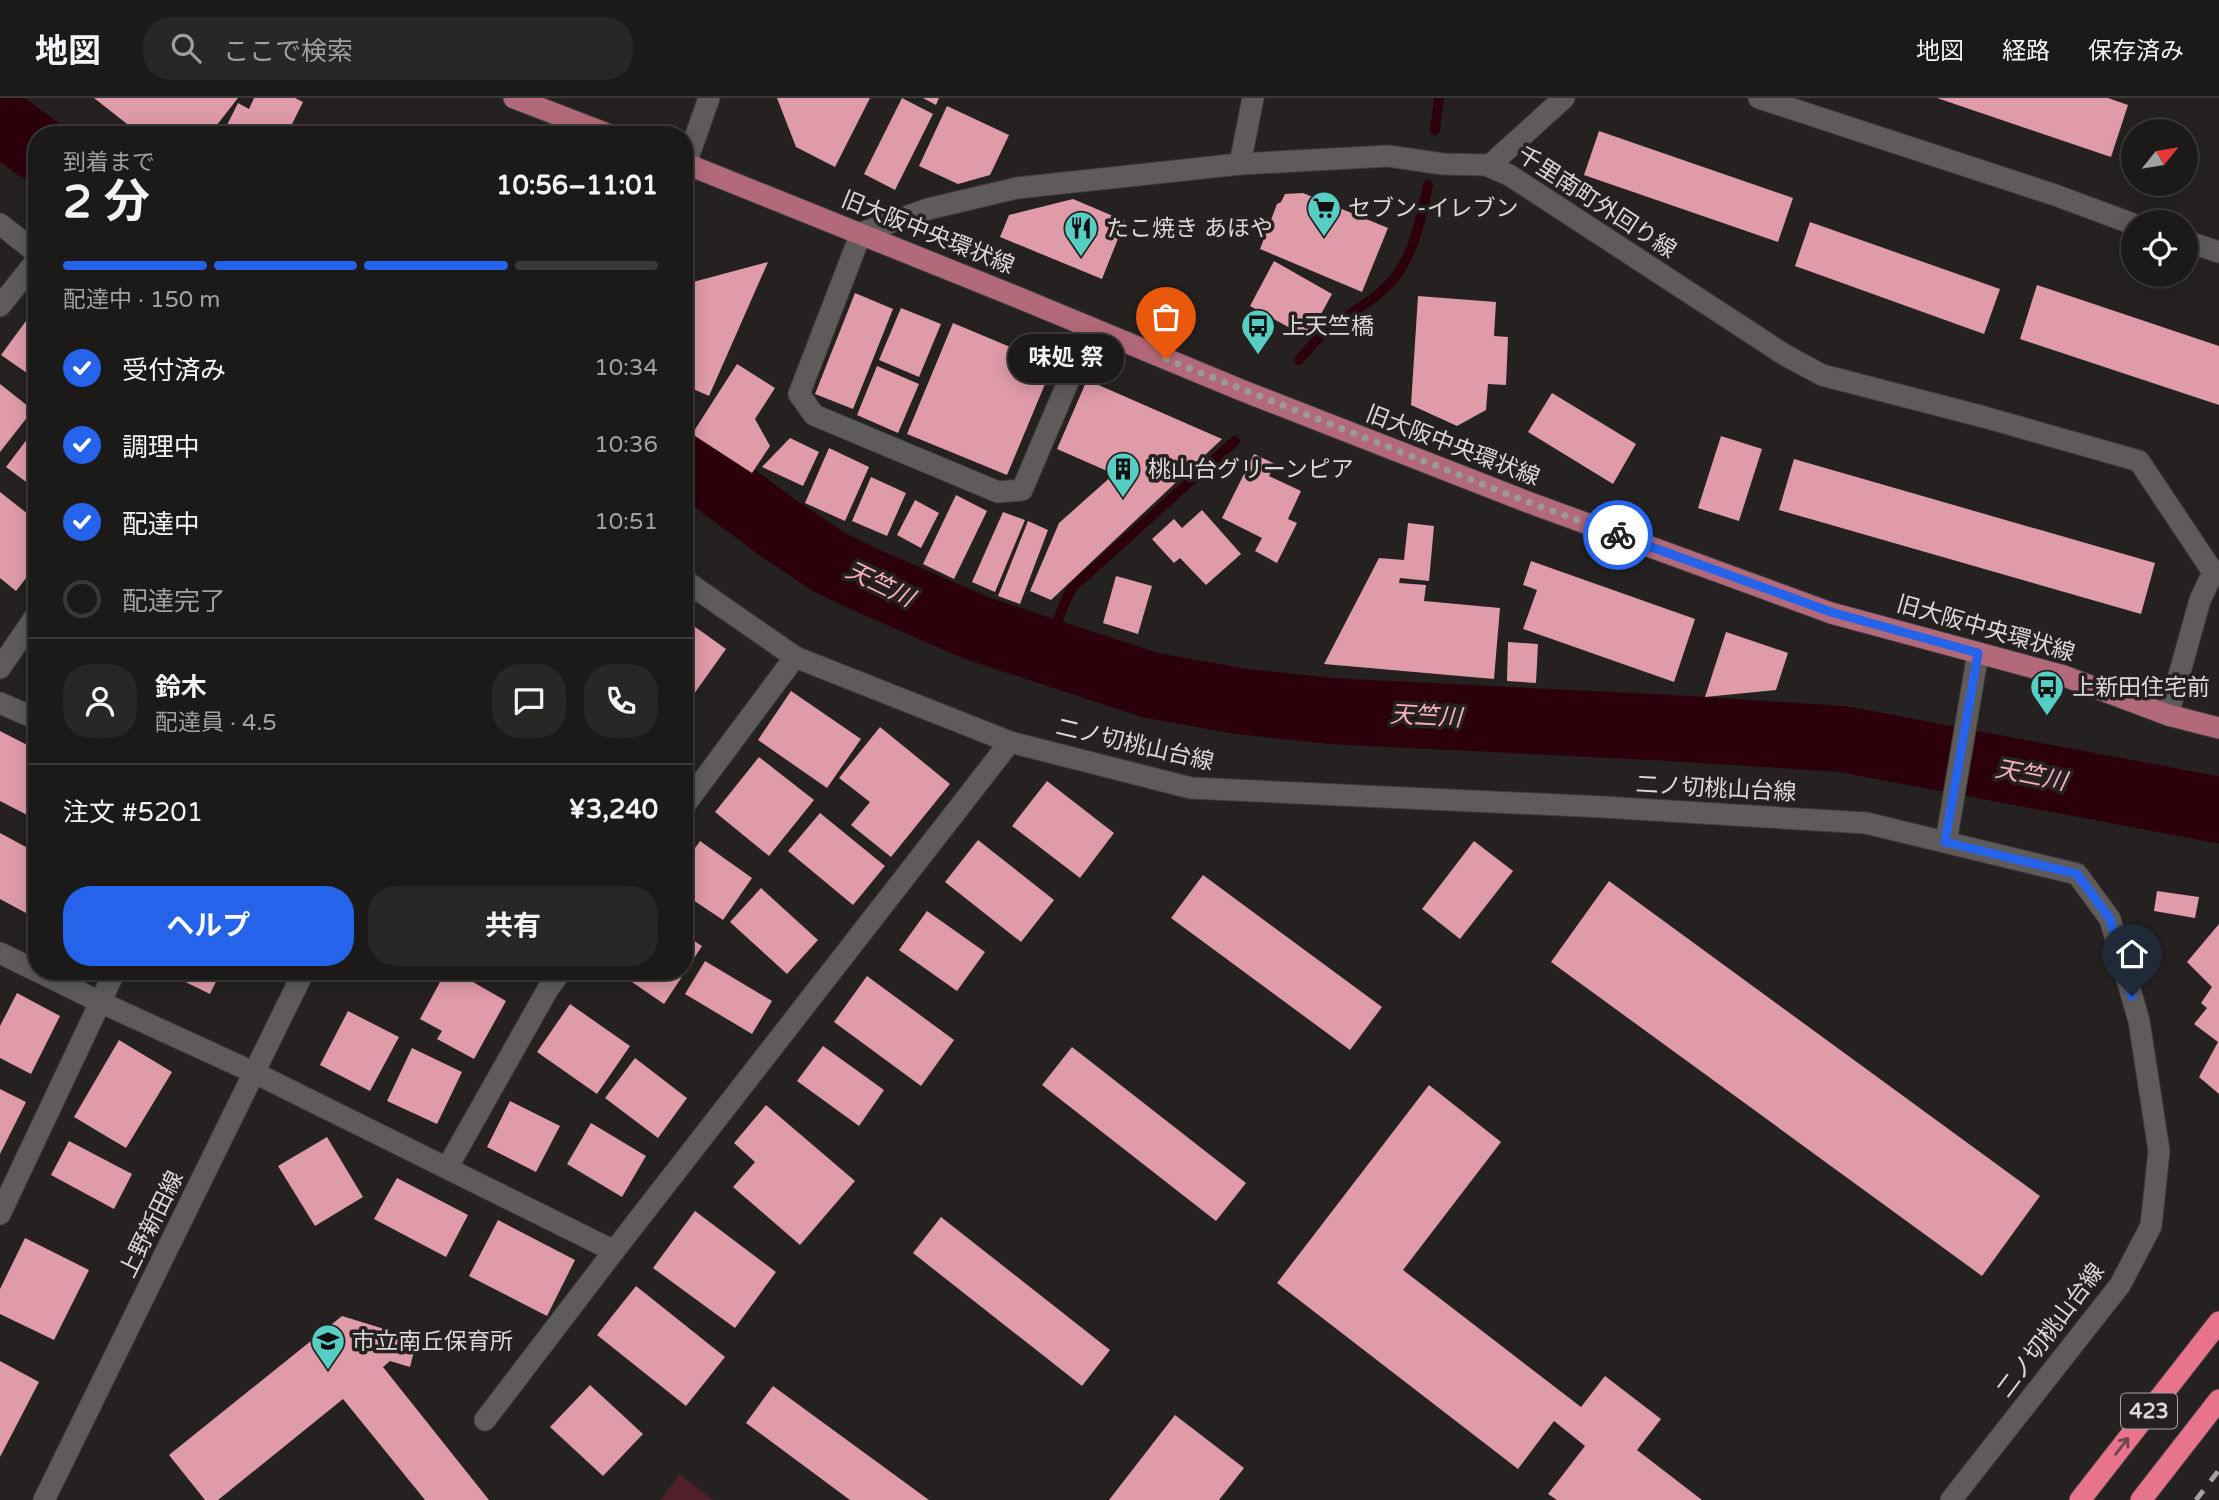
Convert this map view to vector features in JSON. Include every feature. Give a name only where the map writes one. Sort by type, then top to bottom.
[{"type":"highway","name":"423","points":[[2080,1500],[2219,1322]]},
{"type":"highway","name":"423","points":[[2141,1500],[2219,1400]]},
{"type":"main road","points":[[514,98],[587,126]]},
{"type":"main road","name":"旧大阪中央環状線","points":[[693,168],[861,233],[1241,390],[1525,501],[1831,612],[2064,676],[2168,715],[2219,728]]},
{"type":"street","points":[[693,143],[709,98]]},
{"type":"street","points":[[1240,164],[1253,98]]},
{"type":"street","points":[[1489,166],[1564,98]]},
{"type":"street","points":[[1759,98],[2055,195],[2121,220]]},
{"type":"street","name":"千里南町外回り線","points":[[861,233],[928,209],[1017,188],[1240,164],[1380,155],[1435,163],[1489,166],[1509,175],[1785,355],[1822,375],[2139,461],[2217,573],[2204,588],[2168,715]]},
{"type":"street","points":[[0,224],[28,246]]},
{"type":"street","points":[[861,233],[799,394],[814,415],[998,492],[1022,490],[1091,328]]},
{"type":"street","points":[[2198,245],[2219,252]]},
{"type":"street","points":[[0,306],[28,271]]},
{"type":"street","name":"二ノ切桃山台線","points":[[693,586],[795,657],[1010,742],[1191,788],[1867,823],[2077,874],[2110,919],[2139,1021],[2159,1151],[2151,1226],[2120,1285],[1951,1500]]},
{"type":"street","points":[[0,668],[28,627]]},
{"type":"street","points":[[1945,842],[1978,653]]},
{"type":"street","points":[[693,794],[795,657]]},
{"type":"street","points":[[0,703],[28,715]]},
{"type":"street","points":[[485,1420],[1010,742]]},
{"type":"street","points":[[0,953],[28,967]]},
{"type":"street","points":[[55,980],[255,1073],[614,1251]]},
{"type":"street","points":[[1,1211],[111,980]]},
{"type":"street","name":"上野新田線","points":[[44,1500],[300,980]]},
{"type":"street","points":[[447,1168],[554,980]]},
{"type":"shaded area","points":[[680,1474],[713,1500],[660,1500]]},
{"type":"building","points":[[94,98],[238,98],[216,126],[130,126]]},
{"type":"building","points":[[254,98],[295,98],[303,102],[291,126],[226,126],[238,103],[249,109]]},
{"type":"building","points":[[777,98],[870,98],[835,167],[796,147]]},
{"type":"building","points":[[902,98],[933,114],[895,190],[864,174]]},
{"type":"building","points":[[923,98],[939,98],[936,105]]},
{"type":"building","points":[[1937,98],[2108,98],[2128,105],[2123,119],[2121,119],[2111,157]]},
{"type":"building","points":[[947,106],[1009,135],[990,175],[958,184],[919,166]]},
{"type":"building","points":[[1599,131],[1793,198],[1778,242],[1584,175]]},
{"type":"building","name":"セブン-イレブン","points":[[1303,193],[1388,228],[1362,292],[1260,249],[1277,204],[1285,194]]},
{"type":"building","name":"たこ焼き あほや","points":[[1073,199],[1125,221],[1102,279],[1000,237],[1009,215]]},
{"type":"building","points":[[1810,222],[2000,289],[1984,334],[1795,266]]},
{"type":"building","points":[[1274,261],[1332,294],[1308,338],[1250,306]]},
{"type":"building","points":[[768,262],[709,396],[693,389],[693,282]]},
{"type":"building","points":[[2037,285],[2219,346],[2219,405],[2020,339]]},
{"type":"building","points":[[855,293],[893,309],[853,409],[815,394]]},
{"type":"building","points":[[1418,296],[1496,302],[1494,336],[1508,337],[1506,385],[1488,384],[1486,410],[1457,426],[1411,405]]},
{"type":"building","points":[[901,308],[941,324],[919,377],[879,360]]},
{"type":"building","points":[[28,318],[28,374],[1,355]]},
{"type":"building","points":[[953,323],[1053,365],[1007,475],[907,434]]},
{"type":"building","points":[[737,364],[775,388],[755,419],[770,446],[752,473],[693,432]]},
{"type":"building","points":[[877,366],[919,384],[898,433],[857,415]]},
{"type":"building","name":"桃山台グリーンピア","points":[[1087,380],[1222,439],[1051,600],[1030,591],[1059,523],[1114,474],[1057,449]]},
{"type":"building","points":[[0,384],[28,406],[28,416],[0,452]]},
{"type":"building","points":[[1552,393],[1636,444],[1613,484],[1528,432]]},
{"type":"building","points":[[1721,436],[1762,449],[1739,521],[1698,508]]},
{"type":"building","points":[[28,438],[28,483],[6,467]]},
{"type":"building","points":[[790,438],[819,452],[803,486],[762,467]]},
{"type":"building","points":[[829,448],[869,467],[845,521],[805,503]]},
{"type":"building","points":[[1254,454],[1275,464],[1269,476],[1301,491],[1288,519],[1297,523],[1277,563],[1255,551],[1262,538],[1222,518]]},
{"type":"building","points":[[1794,459],[2155,563],[2141,614],[1779,510]]},
{"type":"building","points":[[871,477],[906,493],[887,536],[852,521]]},
{"type":"building","points":[[0,492],[28,514],[28,576],[16,591],[0,578]]},
{"type":"building","points":[[956,495],[987,511],[954,579],[923,564]]},
{"type":"building","points":[[915,500],[939,513],[921,548],[897,535]]},
{"type":"building","points":[[1202,510],[1241,554],[1206,585],[1180,558],[1174,563],[1152,539],[1174,519],[1182,528]]},
{"type":"building","points":[[1003,512],[1025,520],[995,592],[972,582]]},
{"type":"building","points":[[1028,521],[1048,530],[1020,604],[998,596]]},
{"type":"building","name":"桃山台グリーンピア","points":[[1408,523],[1434,526],[1429,581],[1400,578],[1399,583],[1426,585],[1424,601],[1500,608],[1494,679],[1324,664],[1379,558],[1404,560]]},
{"type":"building","points":[[1531,561],[1695,619],[1674,682],[1523,629],[1537,590],[1523,585]]},
{"type":"building","points":[[1116,576],[1152,586],[1138,634],[1103,623]]},
{"type":"building","points":[[693,625],[726,649],[693,695]]},
{"type":"building","points":[[1726,632],[1788,653],[1776,690],[1705,697]]},
{"type":"building","points":[[1508,642],[1538,644],[1536,683],[1507,681]]},
{"type":"building","points":[[791,691],[861,739],[827,788],[758,740]]},
{"type":"building","points":[[880,727],[950,784],[891,857],[851,825],[870,802],[839,778]]},
{"type":"building","points":[[0,731],[28,745],[28,815],[0,801]]},
{"type":"building","points":[[759,757],[814,800],[769,856],[715,812]]},
{"type":"building","points":[[1047,781],[1114,833],[1080,878],[1012,826]]},
{"type":"building","points":[[820,813],[885,866],[853,905],[788,851]]},
{"type":"building","points":[[0,833],[28,848],[28,909],[26,913],[0,899]]},
{"type":"building","points":[[978,840],[1054,900],[1021,942],[945,882]]},
{"type":"building","points":[[700,841],[752,878],[723,920],[693,900],[693,851]]},
{"type":"building","points":[[1474,841],[1513,871],[1460,939],[1422,909]]},
{"type":"building","points":[[1203,875],[1382,1007],[1350,1050],[1171,918]]},
{"type":"building","points":[[1609,881],[2040,1196],[1982,1276],[1551,962]]},
{"type":"building","points":[[761,888],[818,940],[787,974],[730,922]]},
{"type":"building","points":[[2157,891],[2199,897],[2195,918],[2154,911]]},
{"type":"building","points":[[927,911],[985,952],[957,991],[899,950]]},
{"type":"building","points":[[2219,924],[2219,1094],[2199,1077],[2218,1042],[2194,1024],[2207,1008],[2201,1003],[2212,987],[2187,962]]},
{"type":"building","points":[[693,940],[702,946],[693,960]]},
{"type":"building","points":[[705,961],[772,1001],[752,1034],[685,994]]},
{"type":"building","points":[[867,976],[954,1040],[921,1086],[834,1022]]},
{"type":"building","points":[[181,980],[217,980],[210,994]]},
{"type":"building","points":[[441,980],[470,980],[506,1001],[474,1059],[437,1039],[442,1031],[420,1019]]},
{"type":"building","points":[[629,980],[680,980],[664,1004]]},
{"type":"building","points":[[17,993],[60,1016],[31,1074],[0,1058],[0,1026]]},
{"type":"building","points":[[570,1004],[630,1046],[597,1094],[537,1052]]},
{"type":"building","points":[[348,1011],[399,1037],[370,1091],[320,1065]]},
{"type":"building","points":[[119,1040],[172,1072],[126,1148],[74,1117]]},
{"type":"building","points":[[823,1046],[884,1090],[859,1126],[797,1081]]},
{"type":"building","points":[[1072,1047],[1246,1183],[1216,1221],[1042,1085]]},
{"type":"building","points":[[412,1048],[462,1072],[437,1124],[387,1101]]},
{"type":"building","points":[[635,1058],[687,1098],[658,1138],[605,1098]]},
{"type":"building","points":[[1429,1085],[1501,1142],[1403,1270],[1581,1407],[1605,1376],[1661,1419],[1637,1450],[1702,1500],[1557,1500],[1548,1494],[1585,1446],[1554,1421],[1518,1469],[1277,1283]]},
{"type":"building","points":[[0,1089],[26,1102],[0,1154]]},
{"type":"building","points":[[510,1101],[560,1126],[536,1172],[487,1147]]},
{"type":"building","points":[[766,1105],[855,1181],[800,1245],[733,1187],[755,1162],[734,1143]]},
{"type":"building","points":[[591,1123],[646,1156],[622,1197],[567,1164]]},
{"type":"building","points":[[327,1137],[363,1197],[315,1226],[278,1166]]},
{"type":"building","points":[[69,1141],[132,1174],[114,1209],[51,1175]]},
{"type":"building","points":[[397,1178],[468,1215],[446,1257],[374,1219]]},
{"type":"building","points":[[695,1211],[776,1272],[735,1328],[653,1268]]},
{"type":"building","points":[[941,1217],[1110,1350],[1082,1386],[913,1253]]},
{"type":"building","points":[[498,1220],[575,1260],[547,1316],[469,1276]]},
{"type":"building","points":[[25,1238],[89,1270],[54,1340],[0,1314],[0,1289]]},
{"type":"building","points":[[636,1286],[725,1357],[686,1406],[597,1335]]},
{"type":"building","points":[[342,1316],[417,1339],[410,1367],[390,1361],[383,1367],[489,1500],[425,1500],[343,1399],[218,1500],[205,1500],[169,1455]]},
{"type":"building","points":[[0,1361],[39,1382],[0,1457]]},
{"type":"building","points":[[590,1385],[643,1434],[603,1476],[550,1427]]},
{"type":"building","points":[[773,1386],[929,1500],[850,1500],[746,1423]]},
{"type":"building","points":[[1175,1415],[1244,1468],[1219,1500],[1109,1500]]},
{"type":"waterway","points":[[1435,130],[1439,98]]},
{"type":"waterway","name":"天竺川","points":[[0,121],[28,141]]},
{"type":"waterway","points":[[1299,360],[1328,329],[1368,302],[1395,277],[1415,238],[1428,185]]},
{"type":"waterway","points":[[1045,651],[1074,586],[1235,441]]},
{"type":"waterway","name":"天竺川","points":[[693,465],[829,562],[862,578],[976,628],[1150,685],[1238,701],[1330,711],[1842,739],[2219,810]]},
{"type":"railway","points":[[2196,1500],[2219,1470]]},
{"type":"way so far","points":[[1166,359],[1266,401],[1618,535]]},
{"type":"place","name":"セブン-イレブン","points":[[1324,238]]},
{"type":"place","name":"たこ焼き あほや","points":[[1081,258]]},
{"type":"place","name":"上天竺橋","points":[[1258,356]]},
{"type":"place","name":"味処 祭","points":[[1166,359]]},
{"type":"place","name":"桃山台グリーンピア","points":[[1123,499]]},
{"type":"place","name":"上新田住宅前","points":[[2047,717]]},
{"type":"place","name":"市立南丘保育所","points":[[328,1371]]},
{"type":"route","points":[[1618,535],[1831,612],[1978,653],[1945,842],[2077,874],[2110,919],[2132,996]]}]
